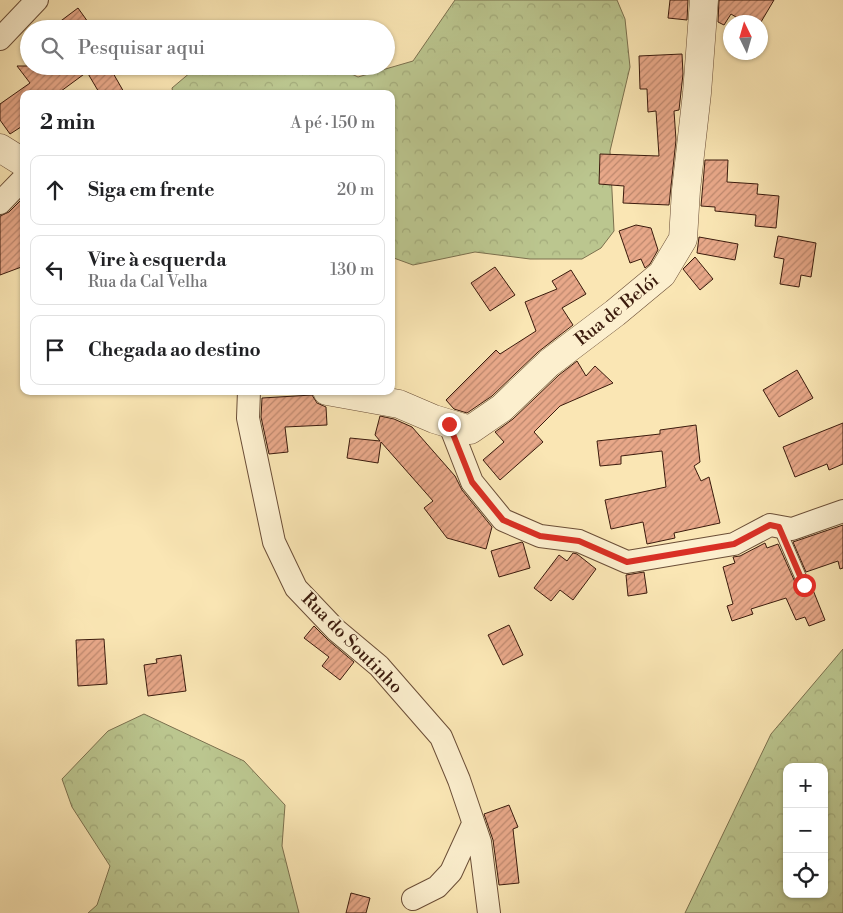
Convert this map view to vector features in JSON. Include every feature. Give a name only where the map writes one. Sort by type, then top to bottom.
[{"type":"street","points":[[0,39],[37,0]]},
{"type":"street","name":"Rua de Belói","points":[[349,395],[399,404],[449,424],[470,430],[502,408],[550,363],[616,313],[662,274],[683,239],[704,0]]},
{"type":"street","points":[[0,148],[20,160]]},
{"type":"street","points":[[0,203],[20,182]]},
{"type":"street","name":"Rua do Soutinho","points":[[249,395],[248,418],[274,542],[296,588],[336,630],[379,666],[441,737],[459,780],[480,842],[489,913]]},
{"type":"street","points":[[449,424],[472,482],[503,520],[540,536],[579,541],[627,562],[734,544],[770,525],[792,530],[843,511]]},
{"type":"street","points":[[413,899],[437,887],[451,872],[474,824]]},
{"type":"lane","points":[[779,527],[804,585]]},
{"type":"green space","points":[[455,0],[617,0],[625,19],[630,67],[610,151],[614,231],[601,248],[582,259],[530,259],[475,252],[413,265],[395,258],[395,90],[172,90],[172,88],[187,75],[354,75],[358,77],[365,75],[395,75],[395,66],[413,61]]},
{"type":"green space","points":[[843,649],[843,913],[685,913],[771,734]]},
{"type":"green space","points":[[144,714],[244,761],[285,805],[282,846],[299,913],[88,913],[97,905],[110,866],[72,807],[62,779],[108,731]]},
{"type":"building","points":[[670,0],[688,0],[687,20],[668,18]]},
{"type":"building","points":[[719,0],[774,0],[765,15],[723,15],[723,24],[718,22]]},
{"type":"building","points":[[78,8],[87,20],[62,20]]},
{"type":"building","points":[[682,54],[683,74],[679,110],[674,111],[676,140],[669,205],[623,203],[624,186],[599,184],[600,154],[659,156],[656,111],[648,112],[647,89],[640,89],[639,56]]},
{"type":"building","points":[[24,75],[83,75],[62,90],[20,90],[30,83]]},
{"type":"building","points":[[89,75],[114,75],[123,90],[98,90]]},
{"type":"building","points":[[20,90],[20,128],[10,134],[0,120],[0,104]]},
{"type":"building","points":[[705,160],[728,160],[727,182],[758,184],[757,194],[779,196],[776,228],[755,226],[756,215],[715,211],[715,207],[701,206]]},
{"type":"building","points":[[20,201],[20,268],[0,275],[0,216],[9,212]]},
{"type":"building","points":[[636,225],[651,228],[658,250],[650,264],[645,268],[641,259],[630,263],[619,231]]},
{"type":"building","points":[[778,236],[816,243],[811,277],[801,275],[799,287],[780,284],[784,259],[774,257]]},
{"type":"building","points":[[699,237],[738,244],[735,260],[697,253]]},
{"type":"building","points":[[695,257],[713,279],[700,290],[683,269]]},
{"type":"building","points":[[495,267],[515,295],[490,311],[471,283]]},
{"type":"building","points":[[571,270],[586,294],[562,308],[573,325],[538,352],[492,396],[467,413],[454,409],[446,400],[496,350],[500,354],[536,331],[525,302],[557,289],[552,281]]},
{"type":"building","points":[[577,361],[586,376],[595,366],[613,383],[560,406],[534,432],[543,442],[500,480],[483,460],[504,442],[495,432],[513,419],[559,375]]},
{"type":"building","points":[[797,370],[813,398],[779,417],[763,390]]},
{"type":"building","points":[[312,395],[317,403],[326,407],[327,425],[285,427],[288,452],[269,454],[261,417],[262,398]]},
{"type":"building","points":[[380,416],[394,419],[412,427],[455,476],[462,490],[492,527],[486,549],[447,538],[424,508],[433,501],[381,442],[378,463],[347,458],[350,438],[380,441],[375,435]]},
{"type":"building","points":[[843,423],[843,464],[829,470],[827,464],[795,477],[783,447]]},
{"type":"building","points":[[696,425],[700,462],[694,466],[701,481],[709,477],[720,523],[674,533],[675,538],[647,544],[643,522],[611,529],[605,500],[666,487],[662,451],[621,456],[621,464],[600,466],[597,441],[660,434],[660,430]]},
{"type":"building","points":[[843,525],[843,568],[840,569],[838,561],[806,572],[793,542]]},
{"type":"building","points":[[522,542],[530,568],[499,577],[491,551]]},
{"type":"building","points":[[765,543],[767,548],[778,544],[799,591],[807,592],[811,585],[825,620],[809,626],[805,617],[796,620],[786,598],[751,609],[753,614],[732,621],[727,606],[733,604],[723,567],[735,563],[733,557],[740,556]]},
{"type":"building","points":[[573,553],[596,569],[573,600],[560,590],[551,601],[534,588],[559,555],[567,561]]},
{"type":"building","points":[[644,572],[647,593],[628,596],[626,575]]},
{"type":"building","points":[[509,625],[523,655],[503,665],[488,635]]},
{"type":"building","points":[[314,626],[354,662],[340,680],[322,666],[329,657],[304,638]]},
{"type":"building","points":[[104,639],[107,684],[78,686],[76,640]]},
{"type":"building","points":[[181,655],[186,691],[148,696],[144,665],[157,663],[156,659]]},
{"type":"building","points":[[509,805],[518,827],[513,829],[519,883],[499,885],[493,840],[484,814]]},
{"type":"building","points":[[351,893],[370,898],[366,913],[346,913]]},
{"type":"route","points":[[449,424],[472,482],[503,520],[540,536],[579,541],[627,562],[734,544],[770,525],[779,527],[804,585]]}]
